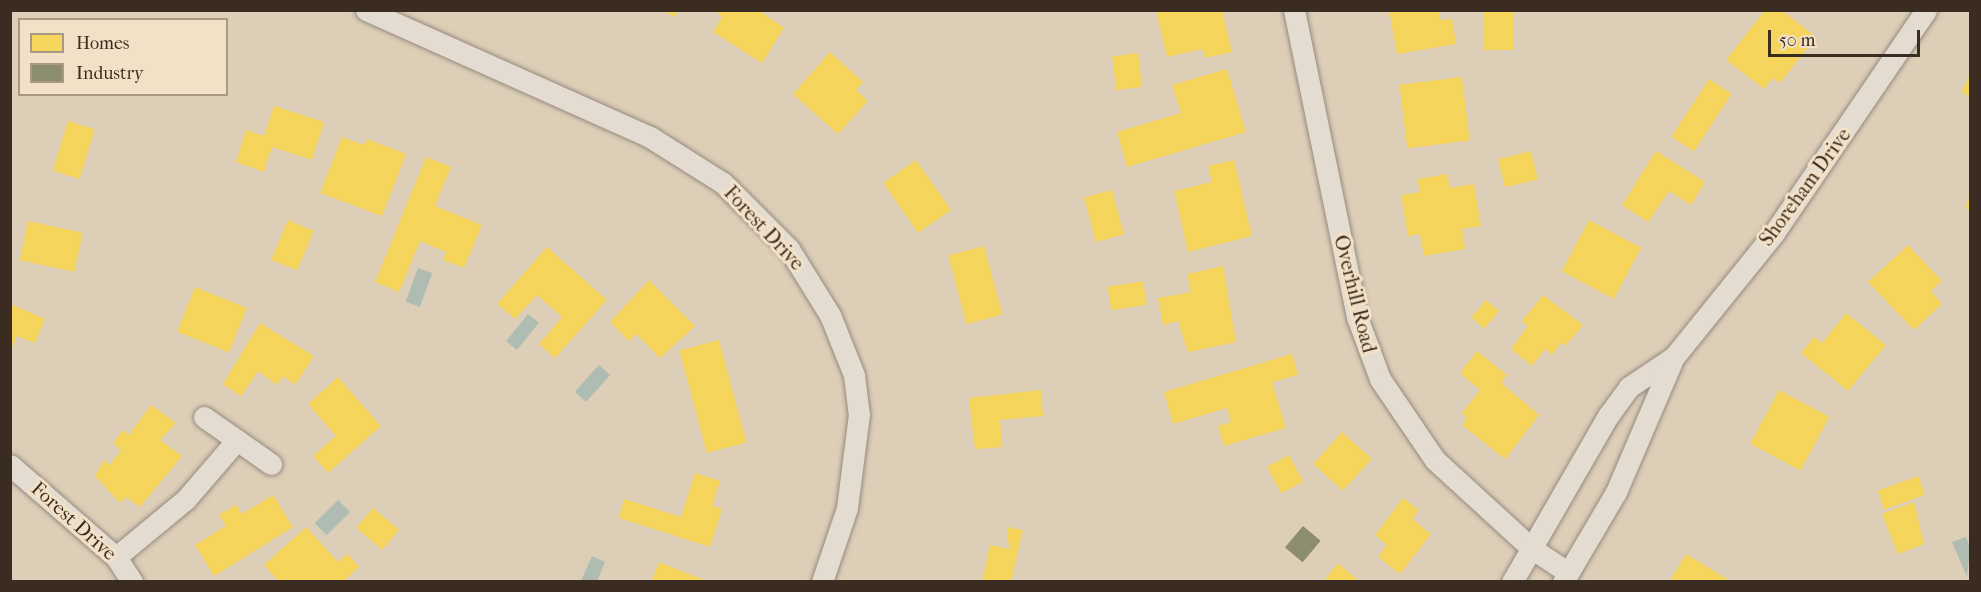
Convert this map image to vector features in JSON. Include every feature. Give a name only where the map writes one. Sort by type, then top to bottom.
[{"type":"street","name":"Forest Drive","points":[[366,10],[650,137],[737,194],[789,249],[831,315],[854,375],[859,414],[847,508],[822,582]]},
{"type":"street","name":"Overhill Road","points":[[1294,10],[1357,317],[1380,379],[1435,460],[1566,577]]},
{"type":"street","name":"Shoreham Drive","points":[[1566,577],[1616,492],[1674,357],[1774,233],[1926,10]]},
{"type":"street","name":"Shoreham Drive","points":[[1512,582],[1629,387],[1674,357]]},
{"type":"street","points":[[204,417],[271,464]]},
{"type":"street","points":[[116,557],[186,499],[237,440]]},
{"type":"street","name":"Forest Drive","points":[[10,465],[116,557],[132,582]]},
{"type":"shaded area","points":[[418,268],[432,273],[420,307],[406,302]]},
{"type":"shaded area","points":[[528,314],[539,323],[517,350],[506,341]]},
{"type":"shaded area","points":[[599,365],[610,375],[586,402],[575,392]]},
{"type":"shaded area","points":[[338,500],[350,512],[327,535],[315,523]]},
{"type":"shaded area","points":[[1966,537],[1970,547],[1967,577],[1952,542]]},
{"type":"shaded area","points":[[592,556],[605,562],[597,581],[581,581]]},
{"type":"building: Homes","points":[[661,10],[678,10],[675,17]]},
{"type":"building: Homes","points":[[715,10],[758,10],[784,28],[762,63],[713,32],[722,17]]},
{"type":"building: Homes","points":[[1156,10],[1222,10],[1232,52],[1205,58],[1203,49],[1167,57]]},
{"type":"building: Homes","points":[[1389,10],[1439,10],[1440,20],[1452,19],[1456,44],[1397,54]]},
{"type":"building: Homes","points":[[1483,10],[1513,10],[1513,50],[1483,50]]},
{"type":"building: Homes","points":[[1765,10],[1781,10],[1816,37],[1780,83],[1773,78],[1764,89],[1726,60]]},
{"type":"building: Homes","points":[[830,52],[863,82],[856,90],[868,101],[838,134],[793,94]]},
{"type":"building: Homes","points":[[1138,53],[1142,87],[1116,90],[1112,56]]},
{"type":"building: Homes","points":[[1227,69],[1246,132],[1127,167],[1117,132],[1181,113],[1172,85]]},
{"type":"building: Homes","points":[[1970,75],[1970,97],[1961,92]]},
{"type":"building: Homes","points":[[1462,77],[1470,141],[1407,148],[1399,85]]},
{"type":"building: Homes","points":[[1709,79],[1732,94],[1694,152],[1671,137]]},
{"type":"building: Homes","points":[[274,106],[324,122],[312,160],[272,147],[264,172],[236,162],[246,130],[264,136]]},
{"type":"building: Homes","points":[[68,121],[95,129],[80,179],[53,171]]},
{"type":"building: Homes","points":[[342,137],[364,145],[367,139],[406,154],[382,216],[320,193]]},
{"type":"building: Homes","points":[[1531,151],[1538,179],[1505,187],[1498,159]]},
{"type":"building: Homes","points":[[1656,151],[1705,182],[1691,205],[1669,191],[1648,222],[1622,205]]},
{"type":"building: Homes","points":[[426,157],[451,167],[435,206],[482,225],[464,268],[443,260],[446,252],[420,241],[399,292],[375,282]]},
{"type":"building: Homes","points":[[916,160],[951,210],[918,233],[883,183]]},
{"type":"building: Homes","points":[[1234,160],[1252,236],[1188,252],[1174,191],[1212,182],[1208,166]]},
{"type":"building: Homes","points":[[1447,174],[1450,188],[1474,184],[1481,226],[1462,229],[1465,249],[1424,256],[1420,234],[1408,236],[1401,195],[1420,192],[1417,179]]},
{"type":"building: Homes","points":[[1112,190],[1124,234],[1096,242],[1084,198]]},
{"type":"building: Homes","points":[[1970,196],[1970,210],[1965,208]]},
{"type":"building: Homes","points":[[288,220],[314,231],[297,271],[271,260]]},
{"type":"building: Homes","points":[[1589,220],[1641,248],[1614,299],[1562,271]]},
{"type":"building: Homes","points":[[28,221],[83,233],[74,272],[20,260]]},
{"type":"building: Homes","points":[[1908,245],[1942,281],[1931,291],[1942,304],[1914,330],[1868,282]]},
{"type":"building: Homes","points":[[984,246],[1002,315],[967,324],[948,256]]},
{"type":"building: Homes","points":[[547,247],[607,300],[555,358],[539,344],[562,317],[537,295],[515,319],[497,304]]},
{"type":"building: Homes","points":[[1223,266],[1236,342],[1188,352],[1178,321],[1163,325],[1158,298],[1191,292],[1187,274]]},
{"type":"building: Homes","points":[[649,280],[695,326],[660,358],[636,334],[629,341],[610,322]]},
{"type":"building: Homes","points":[[1143,281],[1147,305],[1111,310],[1107,287]]},
{"type":"building: Homes","points":[[195,287],[247,308],[229,352],[177,332]]},
{"type":"building: Homes","points":[[1543,295],[1583,325],[1565,346],[1562,342],[1552,355],[1545,349],[1532,366],[1511,349],[1528,326],[1522,321]]},
{"type":"building: Homes","points":[[1486,300],[1499,311],[1484,329],[1471,318]]},
{"type":"building: Homes","points":[[10,304],[45,319],[35,343],[17,336],[10,351]]},
{"type":"building: Homes","points":[[1846,313],[1886,345],[1848,391],[1801,353],[1814,337],[1822,343]]},
{"type":"building: Homes","points":[[260,323],[314,356],[295,385],[283,376],[277,385],[258,371],[241,396],[223,384]]},
{"type":"building: Homes","points":[[719,340],[746,442],[707,453],[679,351]]},
{"type":"building: Homes","points":[[1477,351],[1507,375],[1501,383],[1539,415],[1505,459],[1462,425],[1467,418],[1462,413],[1480,390],[1460,373]]},
{"type":"building: Homes","points":[[1292,354],[1298,375],[1272,382],[1286,428],[1224,446],[1218,426],[1231,422],[1227,408],[1173,424],[1164,392]]},
{"type":"building: Homes","points":[[338,377],[381,426],[328,473],[313,456],[336,436],[308,404]]},
{"type":"building: Homes","points":[[1041,390],[1043,416],[1000,420],[1002,447],[975,449],[969,398]]},
{"type":"building: Homes","points":[[1779,390],[1829,417],[1801,471],[1750,444]]},
{"type":"building: Homes","points":[[151,405],[176,423],[160,440],[182,456],[140,507],[126,497],[120,503],[95,476],[104,460],[110,465],[121,450],[113,443],[123,430],[129,435]]},
{"type":"building: Homes","points":[[1342,432],[1372,459],[1343,491],[1313,464]]},
{"type":"building: Homes","points":[[1289,455],[1303,481],[1281,493],[1267,467]]},
{"type":"building: Homes","points":[[695,473],[720,481],[712,506],[722,509],[710,547],[619,518],[624,499],[681,517]]},
{"type":"building: Homes","points":[[1918,476],[1925,495],[1884,510],[1878,491]]},
{"type":"building: Homes","points":[[273,495],[293,527],[214,576],[195,545],[226,526],[219,515],[236,505],[242,514]]},
{"type":"building: Homes","points":[[1403,498],[1419,510],[1412,519],[1431,534],[1400,574],[1378,557],[1387,545],[1375,535]]},
{"type":"building: Homes","points":[[1914,502],[1924,544],[1898,554],[1882,514]]},
{"type":"building: Homes","points":[[373,508],[399,530],[382,550],[356,528]]},
{"type":"building: Homes","points":[[306,527],[338,562],[347,554],[359,567],[343,582],[279,582],[264,565]]},
{"type":"building: Homes","points":[[1007,527],[1023,530],[1011,582],[982,582],[990,545],[1009,549]]},
{"type":"building: Homes","points":[[1686,554],[1727,579],[1725,582],[1669,582]]},
{"type":"building: Homes","points":[[659,562],[704,580],[703,582],[651,582]]},
{"type":"building: Homes","points":[[1338,563],[1360,582],[1323,582]]},
{"type":"building: Industry","points":[[1303,526],[1321,541],[1303,562],[1285,547]]}]
